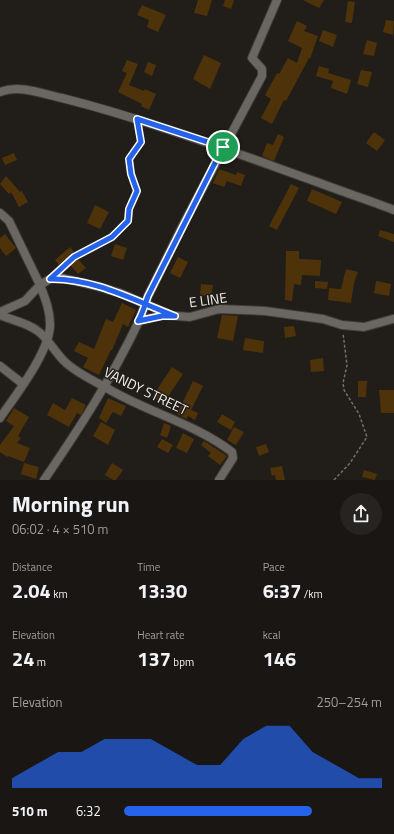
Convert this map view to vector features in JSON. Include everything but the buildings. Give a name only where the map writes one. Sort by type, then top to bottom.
[{"type":"street","points":[[44,480],[86,419],[105,387],[223,147],[262,76],[262,69],[252,61],[252,58],[277,0]]},
{"type":"street","points":[[0,92],[6,89],[17,89],[35,92],[137,119],[223,147],[394,210]]},
{"type":"street","points":[[0,213],[9,221],[40,285],[47,304],[50,325],[47,342],[23,384],[0,418]]},
{"type":"street","points":[[0,313],[25,301],[40,285],[50,279],[62,278],[120,293],[175,316]]},
{"type":"street","name":"E LINE","points":[[138,321],[162,316],[190,317],[219,309],[264,311],[323,319],[342,325],[364,327],[393,320]]},
{"type":"street","name":"VANDY STREET","points":[[0,313],[31,326],[40,332],[52,350],[66,363],[105,387],[206,435],[232,452],[233,458],[231,463],[219,480]]},
{"type":"street","points":[[0,366],[23,384]]},
{"type":"path","points":[[50,279],[74,257],[112,237],[128,221],[129,209],[137,191],[131,174],[129,159],[141,142],[137,119]]},
{"type":"path","points":[[334,480],[350,463],[367,437],[359,414],[344,390],[343,383],[347,365],[342,325]]},
{"type":"route","points":[[223,147],[137,119],[139,122],[141,142],[129,159],[131,174],[137,191],[129,209],[128,221],[112,237],[74,257],[50,279],[62,278],[120,293],[146,304],[162,311],[175,316],[152,317],[138,321],[146,304],[148,296],[170,256],[223,147]]}]
